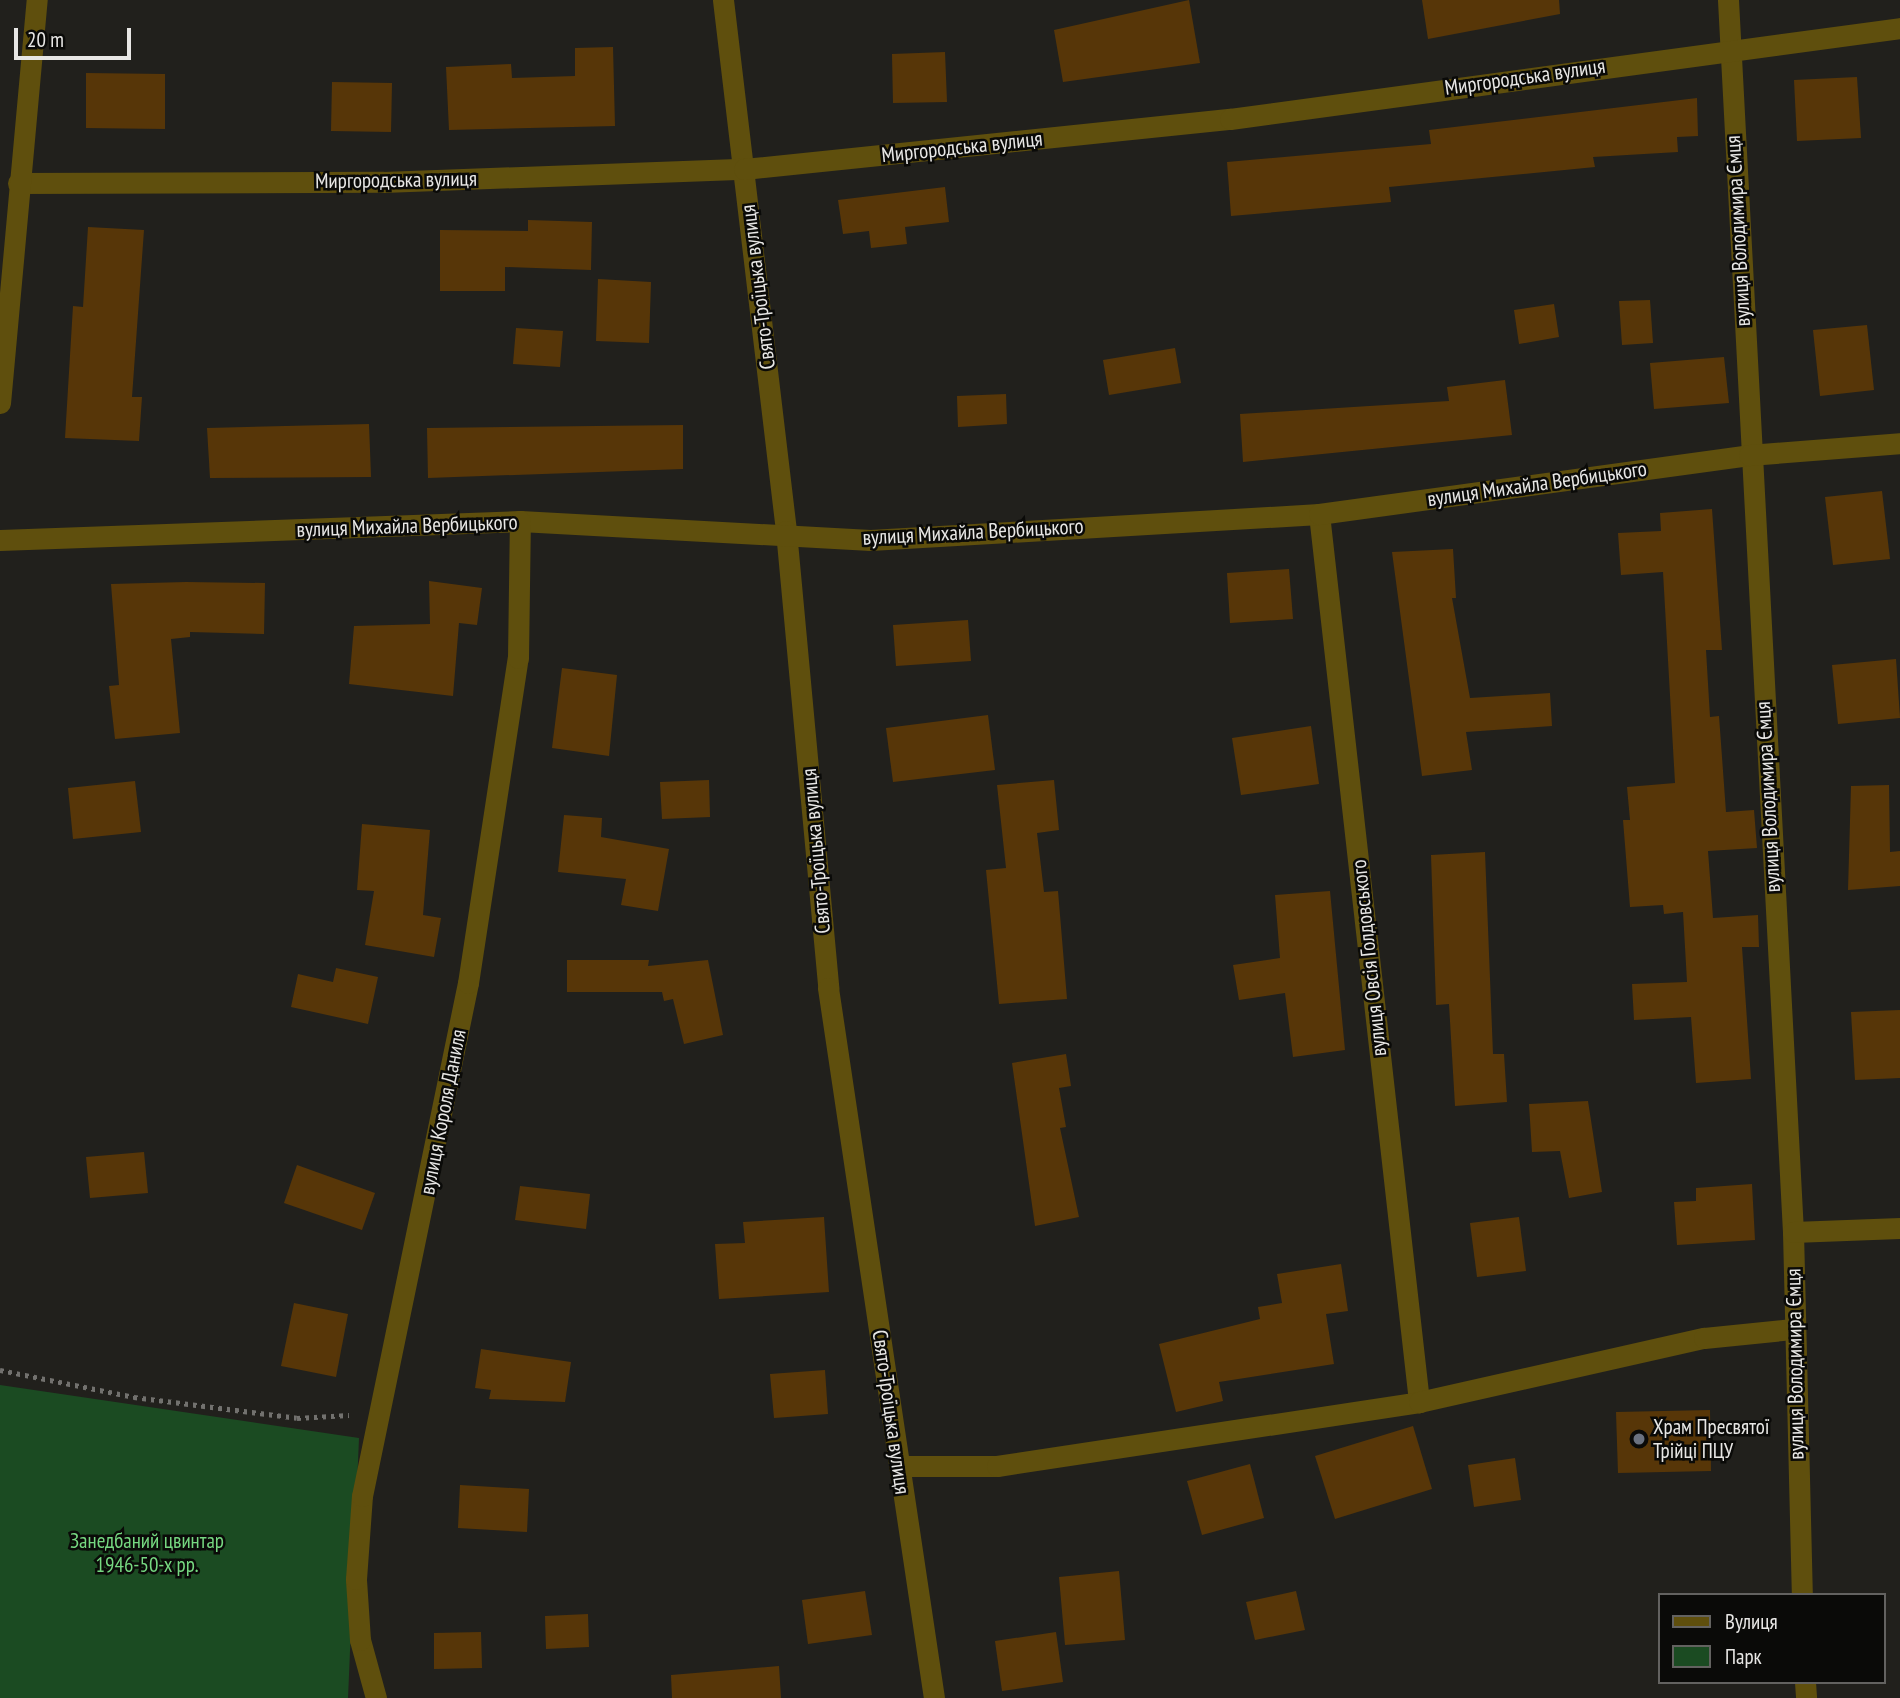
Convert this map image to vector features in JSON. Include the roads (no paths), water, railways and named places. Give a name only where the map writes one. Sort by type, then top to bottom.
[{"type":"street","points":[[0,403],[18,183],[37,0]]},
{"type":"street","name":"Свято-Троїцька вулиця","points":[[723,0],[786,531],[828,988],[934,1698]]},
{"type":"street","name":"вулиця Володимира Ємця","points":[[1728,0],[1749,455],[1793,1232],[1793,1329],[1802,1593]]},
{"type":"street","name":"Миргородська вулиця","points":[[18,183],[383,182],[744,169],[1230,119],[1730,47],[1900,28]]},
{"type":"street","name":"вулиця Михайла Вербицького","points":[[0,540],[520,521],[786,531],[870,540],[1319,514],[1749,455],[1900,443]]},
{"type":"street","name":"вулиця Овсія Голдовського","points":[[1319,514],[1419,1402]]},
{"type":"street","name":"вулиця Короля Даниля","points":[[376,1698],[360,1640],[356,1579],[362,1496],[384,1414],[468,983],[518,658],[520,521]]},
{"type":"street","points":[[1793,1232],[1900,1228]]},
{"type":"street","points":[[899,1466],[997,1466],[1419,1402],[1704,1338],[1793,1329]]},
{"type":"place","name":"Храм Пресвятої Трійці ПЦУ","points":[[1639,1439]]},
{"type":"park label","name":"Занедбаний цвинтар 1946-50-х рр.","points":[[147,1553]]}]
